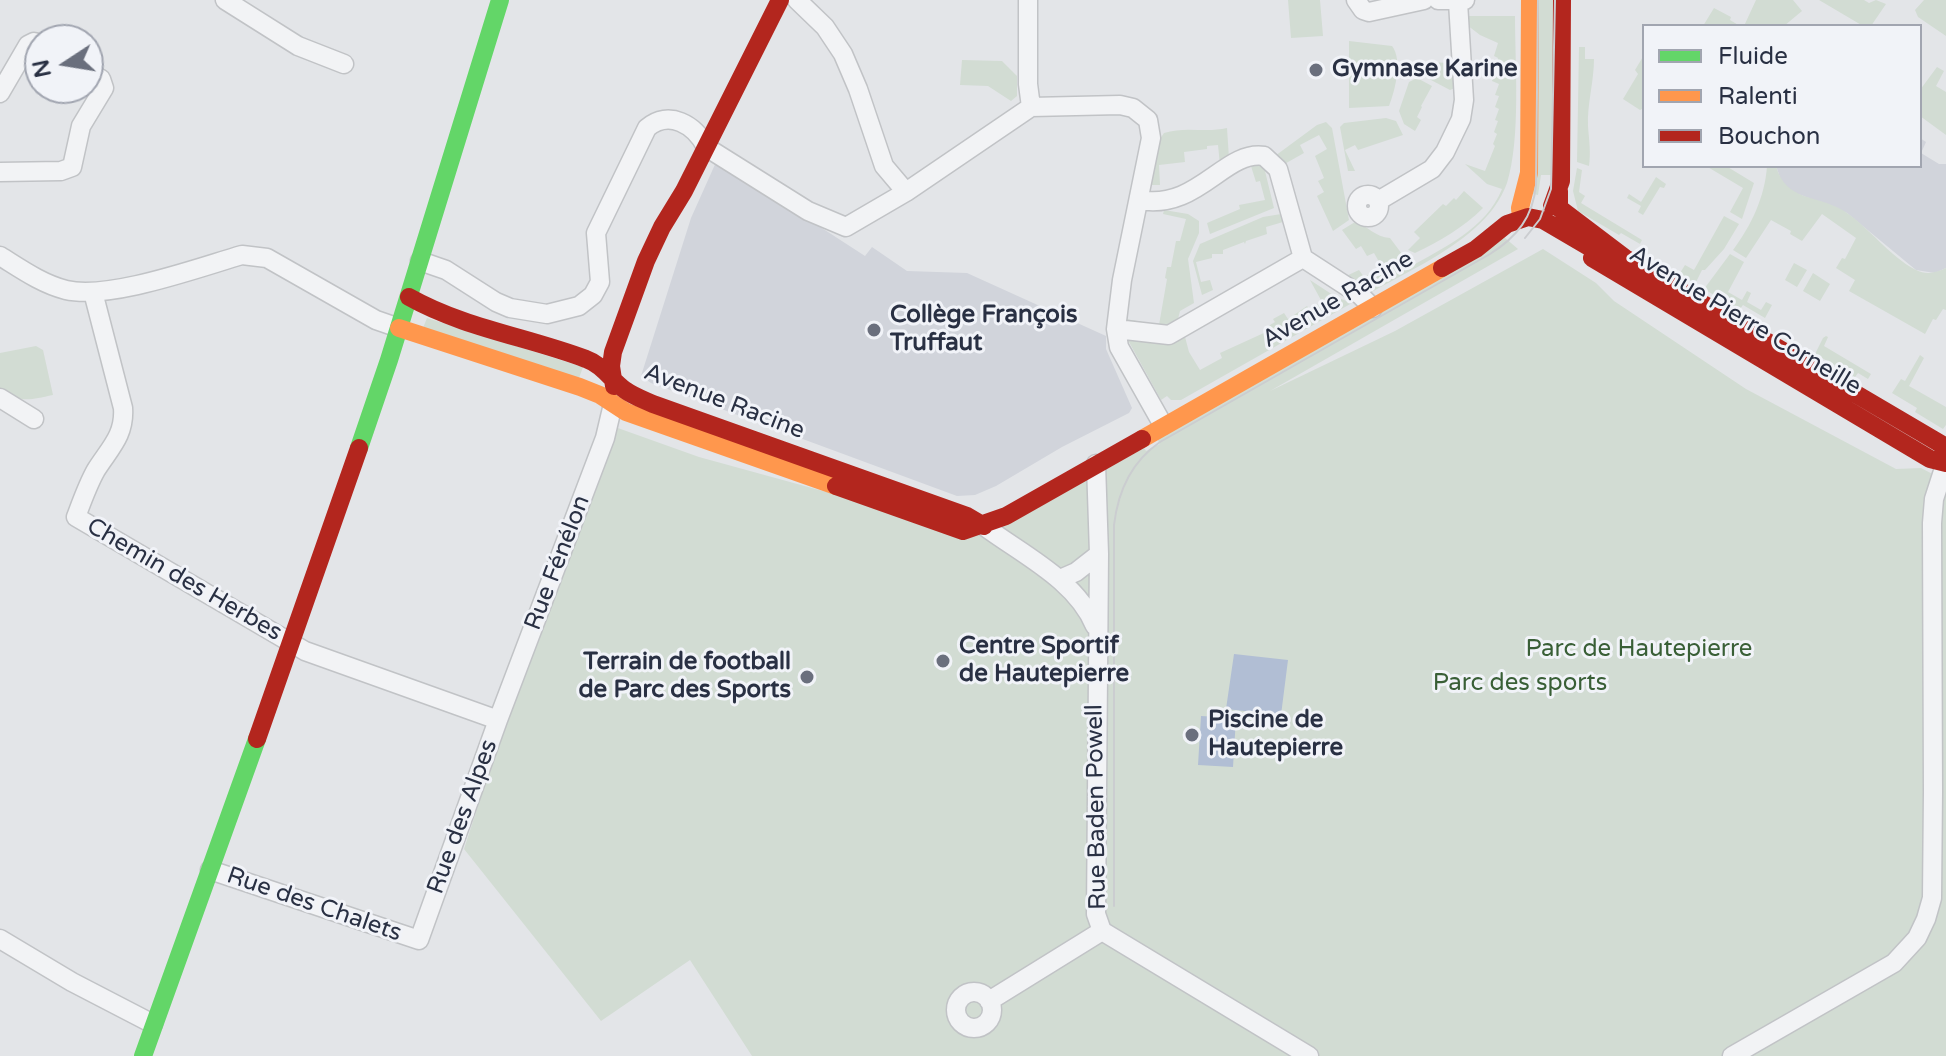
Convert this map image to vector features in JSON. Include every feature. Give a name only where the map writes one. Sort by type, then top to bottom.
[{"type":"street","points":[[225,0],[298,46],[344,64]]},
{"type":"street","points":[[143,1056],[292,643],[399,328],[500,0]]},
{"type":"street","points":[[613,404],[613,352],[641,274],[662,227],[684,191],[780,0]]},
{"type":"street","points":[[797,0],[825,27],[843,54],[884,166],[906,192]]},
{"type":"street","points":[[1028,0],[1031,107]]},
{"type":"street","points":[[1356,0],[1363,10],[1369,12],[1424,0]]},
{"type":"street","points":[[1378,201],[1432,169],[1445,152],[1461,119],[1464,100],[1461,1],[1438,0]]},
{"type":"street","points":[[1530,0],[1529,173],[1520,208],[1534,222],[1601,254],[1625,258]]},
{"type":"street","name":"Avenue Racine","points":[[399,328],[580,387],[626,412],[944,527],[963,531],[984,526],[1476,249],[1503,227],[1534,222],[1559,191],[1562,0]]},
{"type":"street","points":[[0,93],[24,52]]},
{"type":"street","points":[[0,172],[61,171],[72,167],[81,126],[94,104]]},
{"type":"street","points":[[420,261],[446,270],[510,308],[536,314],[570,310],[586,301],[597,289],[601,274],[596,233],[647,128],[659,120],[676,120],[687,124],[701,137],[706,147],[808,211],[838,225],[851,226],[1031,107],[1120,105],[1142,113],[1148,120],[1151,138],[1122,280],[1116,329],[1119,347],[1163,425]]},
{"type":"street","points":[[1139,200],[1171,200],[1217,176],[1241,158],[1264,156],[1278,169],[1303,258],[1360,295],[1373,308]]},
{"type":"street","name":"Avenue Pierre Corneille","points":[[1559,191],[1559,208],[1625,258],[1946,447]]},
{"type":"street","name":"Avenue Pierre Corneille","points":[[1534,222],[1930,459],[1946,463]]},
{"type":"street","points":[[0,257],[52,285],[93,292],[250,254],[267,258],[376,320],[399,328]]},
{"type":"street","points":[[1116,329],[1169,335],[1303,258]]},
{"type":"street","name":"Chemin des Herbes","points":[[93,292],[124,421],[117,442],[90,481],[76,517],[292,643]]},
{"type":"street","name":"Avenue Racine","points":[[409,297],[425,306],[513,338],[590,360],[607,371],[632,395],[653,404],[967,516],[984,526]]},
{"type":"street","points":[[0,398],[34,419]]},
{"type":"street","name":"Rue Fénélon","points":[[498,720],[605,438],[613,404]]},
{"type":"street","points":[[1732,1056],[1894,963],[1917,938],[1929,911],[1932,874],[1922,850],[1921,815],[1933,792],[1932,523],[1934,499],[1946,463]]},
{"type":"street","name":"Rue Baden Powell","points":[[1096,464],[1099,554],[1096,914],[1102,931],[1309,1056]]},
{"type":"street","name":"Rue Baden Powell","points":[[984,526],[1060,579],[1083,601],[1098,632]]},
{"type":"street","points":[[1060,579],[1076,572],[1099,554]]},
{"type":"street","name":"Rue des Alpes","points":[[292,643],[305,651],[498,720],[419,940]]},
{"type":"street","name":"Rue des Chalets","points":[[210,870],[419,940]]},
{"type":"street","points":[[989,1001],[1102,931]]},
{"type":"street","points":[[0,939],[72,982],[153,1024]]},
{"type":"shaded area","points":[[1922,154],[1939,164],[1946,164],[1946,268],[1935,273],[1916,270],[1847,213],[1783,186],[1777,168],[1922,168]]},
{"type":"shaded area","name":"Collège François Truffaut","points":[[717,160],[865,256],[872,247],[907,271],[967,273],[1106,336],[1106,349],[1132,408],[1129,413],[1062,447],[996,486],[975,495],[957,496],[651,383],[641,376],[691,218]]},
{"type":"green space","points":[[1288,0],[1320,0],[1323,36],[1291,38]]},
{"type":"green space","points":[[1535,0],[1558,0],[1556,175],[1541,175],[1538,195],[1529,193]]},
{"type":"green space","points":[[1756,0],[1793,0],[1802,11],[1786,24],[1745,24]]},
{"type":"green space","points":[[1819,0],[1864,0],[1869,3],[1876,0],[1886,4],[1872,24],[1860,24]]},
{"type":"green space","points":[[1924,0],[1946,0],[1946,36],[1918,17],[1915,10]]},
{"type":"green space","points":[[1714,8],[1731,17],[1730,20],[1737,24],[1704,24]]},
{"type":"green space","points":[[1469,16],[1515,16],[1516,123],[1507,183],[1490,213],[1463,238],[1370,293],[1342,278],[1359,270],[1364,277],[1382,267],[1374,253],[1367,256],[1361,246],[1356,249],[1342,230],[1355,222],[1390,238],[1405,258],[1408,268],[1449,245],[1474,226],[1495,203],[1502,189],[1487,184],[1465,164],[1485,171],[1495,146],[1497,134],[1494,132],[1498,121],[1495,120],[1499,109],[1495,107],[1499,96],[1495,95],[1499,84],[1492,81],[1498,43],[1467,25]]},
{"type":"green space","points":[[1349,41],[1392,46],[1397,67],[1389,106],[1349,108]]},
{"type":"green space","points":[[1579,47],[1585,47],[1585,59],[1594,59],[1588,118],[1589,166],[1577,162]]},
{"type":"green space","points":[[1642,58],[1640,110],[1623,99],[1638,74],[1635,70]]},
{"type":"green space","points":[[962,60],[1002,61],[1017,76],[1017,96],[1011,101],[988,86],[960,85]]},
{"type":"green space","points":[[1423,62],[1453,63],[1455,88],[1450,90],[1412,70],[1410,65],[1423,65]]},
{"type":"green space","points":[[1937,67],[1944,71],[1936,86],[1946,92],[1946,135],[1922,117],[1922,87]]},
{"type":"green space","points":[[1417,78],[1432,86],[1421,106],[1417,117],[1421,120],[1415,131],[1404,124],[1399,111],[1409,82]]},
{"type":"green space","points":[[1386,118],[1396,121],[1403,135],[1358,150],[1355,145],[1345,150],[1355,171],[1348,171],[1340,127],[1344,123]]},
{"type":"green space","points":[[1326,122],[1332,128],[1349,220],[1333,231],[1317,196],[1324,192],[1318,181],[1324,178],[1315,156],[1327,149],[1319,135],[1300,145],[1304,153],[1281,166],[1275,156],[1317,125]]},
{"type":"green space","points":[[1227,128],[1229,158],[1220,165],[1218,145],[1184,152],[1185,162],[1159,165],[1160,185],[1150,185],[1164,133]]},
{"type":"green space","points":[[1250,163],[1264,167],[1274,208],[1210,234],[1207,223],[1240,209],[1239,205],[1265,200],[1260,181],[1256,182]]},
{"type":"green space","points":[[1577,168],[1582,170],[1579,192],[1585,196],[1581,203],[1642,240],[1640,244],[1578,211],[1573,191]]},
{"type":"green space","points":[[1709,168],[1729,168],[1754,183],[1742,219],[1730,212],[1743,188]]},
{"type":"green space","points":[[1767,168],[1777,168],[1787,186],[1795,192],[1844,211],[1916,270],[1931,273],[1946,268],[1946,310],[1943,309],[1936,320],[1933,319],[1925,334],[1849,291],[1855,280],[1836,268],[1842,258],[1845,259],[1856,238],[1822,214],[1802,241],[1771,220],[1746,258],[1733,250],[1756,211]]},
{"type":"green space","points":[[1656,177],[1666,184],[1664,188],[1660,187],[1643,215],[1638,212],[1641,206],[1627,198],[1629,194],[1641,202]]},
{"type":"green space","points":[[1464,191],[1483,208],[1442,239],[1415,253],[1408,250],[1420,238],[1414,232],[1443,204],[1446,206],[1454,198],[1456,200]]},
{"type":"green space","points":[[1164,210],[1188,214],[1199,221],[1199,233],[1188,259],[1194,303],[1180,311],[1178,319],[1164,326],[1129,321],[1126,319],[1159,325],[1167,267],[1171,267],[1176,241],[1180,241],[1186,219],[1163,214]]},
{"type":"green space","points":[[1281,214],[1283,222],[1266,227],[1267,234],[1223,250],[1223,254],[1212,254],[1212,258],[1196,262],[1201,282],[1210,280],[1213,290],[1202,295],[1193,261],[1200,244],[1263,217]]},
{"type":"green space","points":[[1724,216],[1739,224],[1724,249],[1702,270],[1695,284],[1680,273],[1685,265],[1694,270]]},
{"type":"green space","name":"Parc des sports","points":[[1504,237],[1518,249],[1270,391],[1395,331],[1543,249],[1596,283],[1614,301],[1746,389],[1896,469],[1921,468],[1946,481],[1946,1056],[752,1056],[690,960],[601,1021],[464,849],[505,723],[615,427],[699,457],[983,535],[1143,446],[1146,451],[1160,444],[1156,437]]},
{"type":"green space","points":[[1730,254],[1744,262],[1728,292],[1742,300],[1747,291],[1751,293],[1747,302],[1761,310],[1766,302],[1772,305],[1765,318],[1743,305],[1739,310],[1704,289]]},
{"type":"green space","points":[[1794,263],[1807,270],[1797,287],[1785,280]]},
{"type":"green space","points":[[1813,273],[1830,284],[1820,301],[1803,291]]},
{"type":"green space","points":[[1310,280],[1336,297],[1352,303],[1181,400],[1171,400],[1167,396],[1161,400],[1129,342],[1127,334],[1184,333],[1189,352],[1200,370],[1222,358],[1220,353],[1266,332],[1265,328],[1275,322],[1273,319],[1284,313],[1288,319],[1307,306],[1309,309],[1322,302]]},
{"type":"green space","points":[[427,318],[583,367],[579,378],[423,328]]},
{"type":"green space","points":[[1826,336],[1824,346],[1871,374],[1868,379],[1858,373],[1855,377],[1815,354]]},
{"type":"green space","points":[[36,346],[43,350],[53,395],[25,399],[0,390],[0,353]]},
{"type":"green space","points":[[1920,355],[1924,358],[1909,386],[1946,407],[1946,425],[1943,429],[1892,393],[1901,379],[1905,381]]},
{"type":"water","points":[[1234,654],[1288,660],[1281,715],[1226,709]]},
{"type":"water","points":[[1201,716],[1236,718],[1233,767],[1198,765]]},
{"type":"tram line","points":[[1114,906],[1114,525],[1128,478],[1141,459],[1160,442],[1490,254],[1516,233],[1531,207],[1536,185],[1538,0]]},
{"type":"tram line","points":[[1525,238],[1540,219],[1551,189],[1555,0]]},
{"type":"traffic: fast","points":[[359,448],[500,0]]},
{"type":"traffic: fast","points":[[143,1056],[257,739]]},
{"type":"traffic: slow","points":[[1521,218],[1520,208],[1529,173],[1530,0]]},
{"type":"traffic: slow","points":[[1142,439],[1442,268]]},
{"type":"traffic: slow","points":[[399,328],[580,387],[600,395],[626,412],[836,486]]},
{"type":"traffic: jam","points":[[614,386],[611,366],[613,352],[646,261],[780,0]]},
{"type":"traffic: jam","points":[[1552,206],[1561,181],[1562,0]]},
{"type":"traffic: jam","points":[[1559,191],[1559,208],[1625,258],[1946,447]]},
{"type":"traffic: jam","points":[[1442,268],[1476,249],[1507,224],[1528,217],[1543,220],[1601,254],[1625,258]]},
{"type":"traffic: jam","points":[[1592,258],[1930,459],[1946,463]]},
{"type":"traffic: jam","points":[[409,297],[452,317],[586,359],[628,392],[653,404],[967,516],[984,526]]},
{"type":"traffic: jam","points":[[836,486],[963,531],[1006,516],[1142,439]]},
{"type":"traffic: jam","points":[[257,739],[359,448]]},
{"type":"place","name":"Gymnase Karine","points":[[1316,70]]},
{"type":"place","name":"Collège François Truffaut","points":[[874,330]]},
{"type":"place","name":"Centre Sportif de Hautepierre","points":[[943,661]]},
{"type":"place","name":"Terrain de football de Parc des Sports","points":[[807,677]]},
{"type":"place","name":"Piscine de Hautepierre","points":[[1192,735]]},
{"type":"park label","name":"Parc de Hautepierre","points":[[1639,650]]}]
